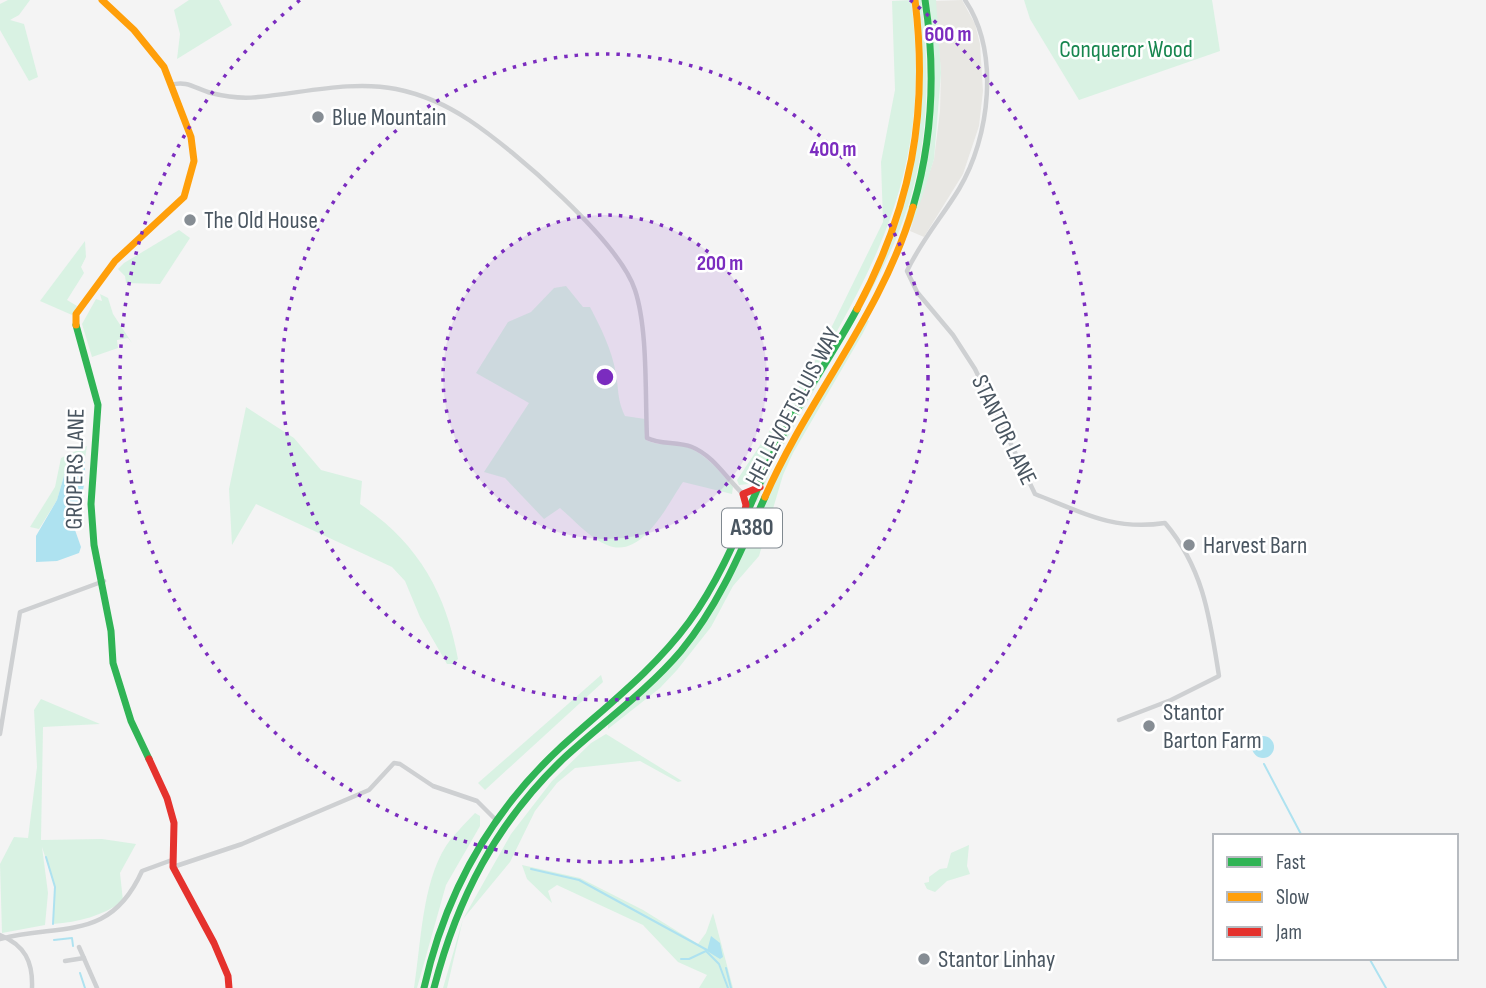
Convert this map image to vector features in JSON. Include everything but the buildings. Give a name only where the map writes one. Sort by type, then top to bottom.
[{"type":"main road","name":"GROPERS LANE","points":[[102,0],[161,62],[194,152],[193,173],[184,197],[115,261],[76,314],[76,324],[98,405],[91,504],[94,545],[104,581],[113,663],[120,694],[167,798],[174,823],[173,863]]},
{"type":"main road","name":"HELLEVOETSLUIS WAY","points":[[424,988],[437,933],[451,897],[495,819],[540,768],[629,689],[676,640],[706,597],[742,529],[788,425],[853,317],[880,264],[903,206],[917,149],[922,101],[921,55],[915,0]]},
{"type":"main road","name":"HELLEVOETSLUIS WAY","points":[[434,988],[457,911],[476,870],[504,825],[564,759],[656,679],[709,614],[736,565],[796,431],[883,283],[911,218],[929,140],[933,71],[925,0]]},
{"type":"main road","points":[[742,529],[746,505],[743,494],[760,487]]},
{"type":"main road","points":[[173,863],[214,943],[228,976],[229,988]]},
{"type":"street","name":"STANTOR LANE","points":[[965,0],[977,24],[986,68],[980,132],[960,188],[914,257],[908,275],[917,292],[935,311],[975,369],[1035,494],[1096,520],[1139,525],[1165,523],[1198,572],[1212,621],[1219,676],[1171,700],[1119,720]]},
{"type":"street","points":[[171,85],[183,81],[209,93],[241,98],[318,90],[385,88],[441,105],[468,120],[521,160],[625,267],[636,293],[641,318],[647,438],[654,442],[679,443],[700,452],[743,494]]},
{"type":"street","points":[[0,734],[20,612],[104,581]]},
{"type":"street","points":[[0,937],[31,931],[72,929],[110,916],[131,894],[142,871],[242,844],[357,796],[369,790],[394,763],[400,764],[433,786],[477,801],[495,819]]},
{"type":"street","points":[[7,937],[29,957],[32,988]]},
{"type":"street","points":[[79,947],[97,988]]},
{"type":"street","points":[[65,961],[84,958]]},
{"type":"shaded area","points":[[962,0],[975,24],[980,44],[983,91],[979,126],[963,174],[924,237],[910,231],[934,159],[940,111],[941,73],[935,1]]},
{"type":"green space","points":[[8,0],[30,0],[19,15],[10,20],[24,24],[38,77],[29,81],[0,30],[0,4]]},
{"type":"green space","points":[[189,0],[219,0],[232,25],[177,59],[180,34],[174,10]]},
{"type":"green space","points":[[911,0],[916,60],[914,115],[906,166],[892,214],[850,307],[794,405],[768,459],[749,484],[739,485],[737,480],[812,367],[883,222],[881,162],[895,90],[892,1]]},
{"type":"green space","points":[[917,0],[921,0],[926,61],[925,122],[907,210],[880,273],[789,434],[757,502],[754,500],[763,476],[847,327],[892,237],[919,136]]},
{"type":"green space","points":[[928,0],[936,0],[941,73],[934,159],[917,213],[875,307],[887,278],[930,137]]},
{"type":"green space","name":"Conqueror Wood","points":[[1024,0],[1212,0],[1220,51],[1079,100],[1030,19]]},
{"type":"green space","points":[[179,230],[190,238],[160,284],[126,283],[125,276],[118,269],[124,263]]},
{"type":"green space","points":[[85,241],[86,257],[81,267],[84,273],[67,300],[77,306],[72,315],[40,301]]},
{"type":"green space","points":[[566,286],[583,307],[590,307],[602,331],[614,365],[619,400],[625,416],[645,419],[646,440],[650,442],[680,445],[696,451],[733,487],[732,494],[683,482],[652,528],[631,545],[620,548],[594,538],[560,508],[544,519],[505,478],[484,472],[529,403],[476,373],[508,322],[531,312],[554,288]]},
{"type":"green space","points":[[100,294],[108,298],[113,314],[132,343],[128,338],[117,340],[118,348],[92,357],[82,324],[96,299],[102,301]]},
{"type":"green space","points":[[866,319],[869,321],[863,333],[783,475],[759,556],[733,586],[711,627],[677,670],[660,688],[608,729],[608,724],[702,626],[792,439]]},
{"type":"green space","points":[[246,407],[294,438],[321,470],[362,481],[360,504],[398,535],[413,552],[437,591],[453,635],[458,659],[453,664],[447,664],[420,617],[405,581],[392,567],[256,504],[232,545],[229,489]]},
{"type":"green space","points":[[87,446],[85,458],[66,469],[57,500],[39,529],[30,527],[55,487],[61,458]]},
{"type":"green space","points":[[601,675],[603,682],[485,790],[478,783]]},
{"type":"green space","points":[[41,699],[100,724],[43,727],[41,840],[102,839],[136,844],[120,873],[123,901],[90,917],[53,924],[55,887],[42,847],[48,893],[45,925],[2,933],[0,864],[14,837],[28,838],[37,767],[34,710]]},
{"type":"green space","points":[[606,734],[682,781],[678,782],[640,761],[575,768],[557,783],[535,811],[510,862],[463,919],[511,834],[552,781],[591,743]]},
{"type":"green space","points":[[475,813],[480,816],[480,826],[446,885],[417,988],[414,988],[432,878],[446,846]]},
{"type":"green space","points":[[969,845],[967,866],[970,874],[947,881],[935,892],[927,889],[924,883],[929,882],[929,877],[940,869],[947,868],[951,853]]},
{"type":"green space","points":[[522,865],[580,878],[643,910],[698,944],[706,933],[713,913],[733,988],[699,988],[707,975],[678,962],[643,925],[557,885],[548,891],[552,903],[527,879]]},
{"type":"green space","points":[[463,919],[447,988],[443,988]]},
{"type":"water","points":[[85,458],[85,480],[75,530],[81,547],[79,553],[57,561],[36,562],[36,536],[57,500],[66,469],[73,462]]},
{"type":"water","points":[[1263,736],[1273,743],[1274,747],[1267,757],[1263,758],[1253,751],[1252,747],[1259,737]]},
{"type":"water","points":[[711,936],[720,943],[723,957],[720,959],[707,951]]},
{"type":"waterway","points":[[1264,764],[1301,834]]},
{"type":"waterway","points":[[46,857],[55,887],[53,924]]},
{"type":"waterway","points":[[531,869],[579,880],[707,950]]},
{"type":"waterway","points":[[54,940],[72,938],[73,946]]},
{"type":"waterway","points":[[681,959],[689,959],[706,951]]},
{"type":"waterway","points":[[707,952],[719,964],[728,988]]},
{"type":"waterway","points":[[1370,960],[1386,988]]},
{"type":"waterway","points":[[726,968],[731,988]]},
{"type":"waterway","points":[[80,973],[85,988]]},
{"type":"traffic: fast","points":[[913,207],[925,156],[931,104],[931,53],[925,0]]},
{"type":"traffic: fast","points":[[424,988],[444,920],[473,858],[491,828],[535,773],[644,673],[689,622],[715,582],[783,434],[857,309]]},
{"type":"traffic: fast","points":[[76,325],[98,405],[91,504],[94,545],[111,631],[113,663],[131,721],[149,759]]},
{"type":"traffic: fast","points":[[434,988],[443,955],[467,893],[499,836],[518,809],[563,759],[639,694],[681,651],[718,596],[765,497]]},
{"type":"traffic: slow","points":[[76,325],[76,314],[115,261],[184,197],[194,161],[191,137],[164,67],[134,30],[102,0]]},
{"type":"traffic: slow","points":[[857,309],[891,234],[912,159],[919,82],[915,0]]},
{"type":"traffic: slow","points":[[765,497],[782,460],[883,283],[900,246],[913,207]]},
{"type":"traffic: jam","points":[[744,515],[746,505],[743,494],[760,487]]},
{"type":"traffic: jam","points":[[149,759],[167,798],[174,823],[173,867],[214,943],[228,976],[229,988]]},
{"type":"place","name":"Blue Mountain","points":[[318,117]]},
{"type":"place","name":"The Old House","points":[[190,220]]},
{"type":"place","name":"Harvest Barn","points":[[1189,545]]},
{"type":"place","name":"Stantor Barton Farm","points":[[1149,726]]},
{"type":"place","name":"Stantor Linhay","points":[[924,959]]}]
